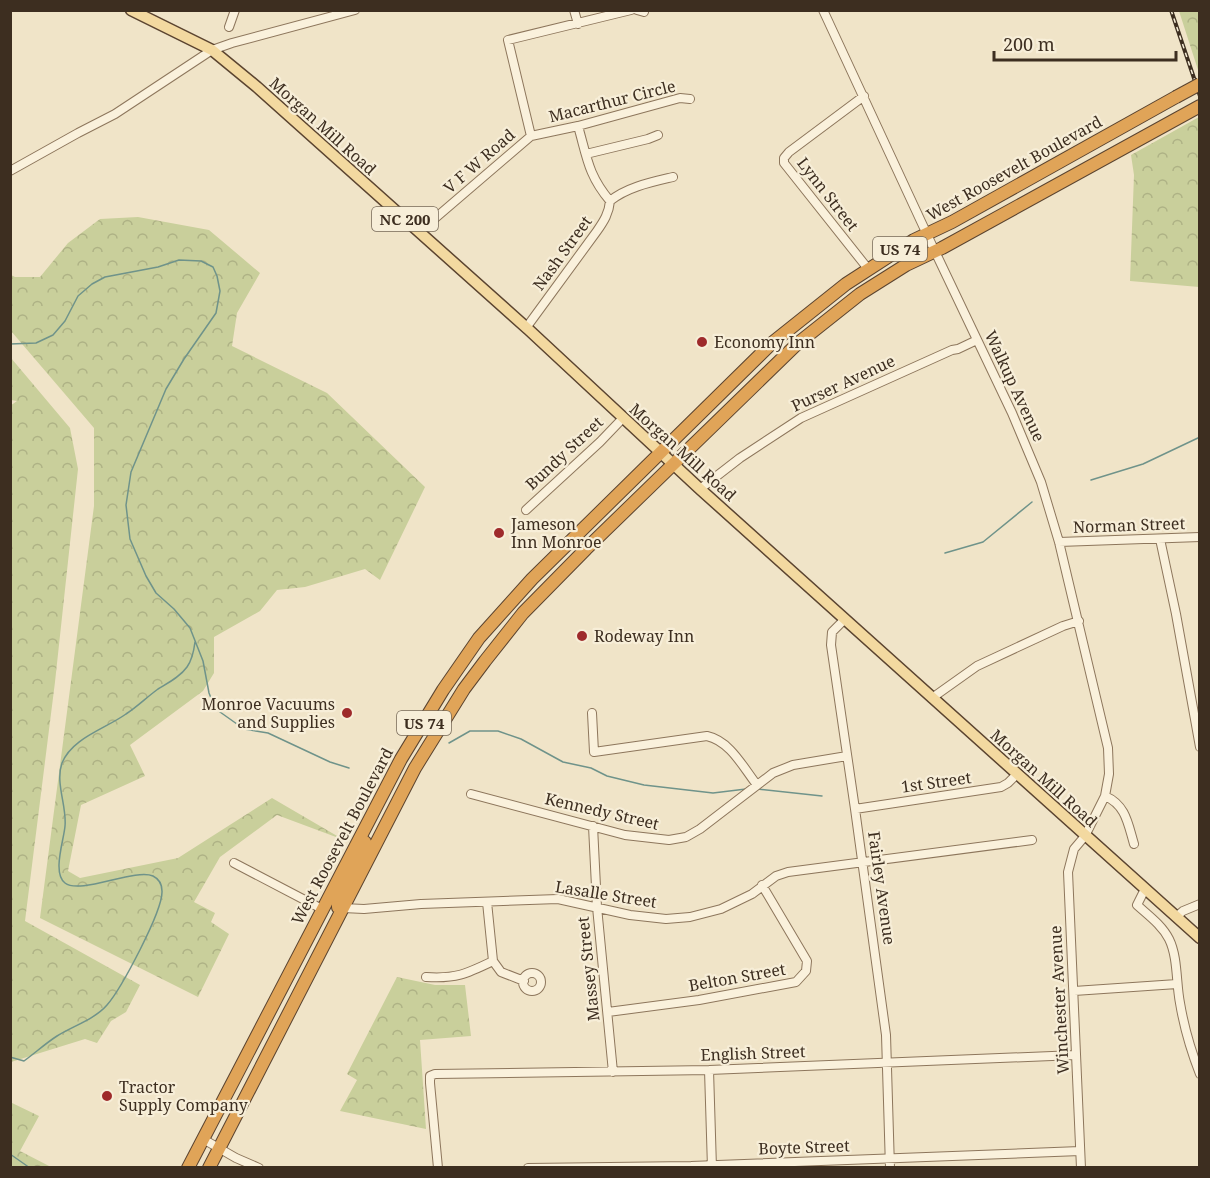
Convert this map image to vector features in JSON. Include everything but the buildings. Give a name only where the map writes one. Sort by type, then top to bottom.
[{"type":"highway","name":"West Roosevelt Boulevard","points":[[188,1167],[321,909],[407,749],[443,690],[479,638],[532,579],[772,343],[831,296],[926,234],[952,222],[1200,84]]},
{"type":"highway","name":"West Roosevelt Boulevard","points":[[209,1167],[415,768],[458,698],[484,661],[523,613],[597,537],[797,344],[828,317],[906,265],[935,252],[1200,106]]},
{"type":"highway","points":[[366,862],[379,823],[410,760],[407,749]]},
{"type":"highway","points":[[343,908],[338,907],[338,899],[363,847],[381,796]]},
{"type":"main road","name":"Morgan Mill Road","points":[[131,10],[212,50],[256,87],[1200,938]]},
{"type":"street","points":[[229,27],[235,10]]},
{"type":"street","points":[[10,171],[115,114],[212,50],[355,10]]},
{"type":"street","points":[[574,10],[578,24]]},
{"type":"street","name":"Macarthur Circle","points":[[631,10],[508,40],[531,136],[578,126],[680,98],[690,99]]},
{"type":"street","name":"Walkup Avenue","points":[[823,10],[926,234],[1012,412],[1041,482],[1059,543],[1110,758],[1105,796],[1085,836]]},
{"type":"street","name":"Lynn Street","points":[[864,96],[789,152],[784,158],[784,163],[869,270]]},
{"type":"street","points":[[578,126],[597,186],[610,201],[616,195],[646,183],[673,177]]},
{"type":"street","points":[[586,154],[658,135]]},
{"type":"street","name":"V F W Road","points":[[419,232],[531,136]]},
{"type":"street","name":"Nash Street","points":[[526,328],[606,218],[610,201]]},
{"type":"street","name":"Purser Avenue","points":[[700,489],[740,458],[801,418],[977,340]]},
{"type":"street","name":"Bundy Street","points":[[526,510],[623,418]]},
{"type":"street","name":"Norman Street","points":[[1059,543],[1200,537]]},
{"type":"street","points":[[1160,539],[1200,747]]},
{"type":"street","name":"Fairley Avenue","points":[[845,619],[830,638],[886,1035],[890,1163]]},
{"type":"street","points":[[932,698],[977,666],[1078,621]]},
{"type":"street","points":[[592,713],[594,752],[707,736],[715,738],[728,747],[757,785]]},
{"type":"street","name":"Kennedy Street","points":[[471,794],[657,840],[686,837],[773,773],[787,767],[847,756]]},
{"type":"street","name":"1st Street","points":[[855,808],[1001,787],[1017,774]]},
{"type":"street","points":[[1105,796],[1119,805],[1124,812],[1134,844]]},
{"type":"street","name":"Massey Street","points":[[593,826],[597,908],[613,1072]]},
{"type":"street","name":"Winchester Avenue","points":[[1081,1167],[1068,872],[1074,849],[1085,836]]},
{"type":"street","name":"Lasalle Street","points":[[343,908],[558,900],[652,918],[690,917],[721,909],[752,894],[776,876],[789,872],[1032,840]]},
{"type":"street","points":[[234,863],[321,909]]},
{"type":"street","name":"Belton Street","points":[[608,1012],[796,982],[806,971],[807,961],[762,885]]},
{"type":"street","points":[[1145,889],[1137,905],[1169,939],[1191,1051],[1200,1074]]},
{"type":"street","points":[[487,902],[493,961],[501,972],[524,981]]},
{"type":"street","points":[[1176,917],[1183,911],[1200,904]]},
{"type":"street","points":[[426,977],[444,978],[464,975],[493,961]]},
{"type":"street","points":[[1074,991],[1177,984]]},
{"type":"street","name":"English Street","points":[[438,1167],[430,1076],[435,1074],[709,1070],[1076,1055]]},
{"type":"street","points":[[709,1070],[712,1166]]},
{"type":"street","points":[[203,1139],[259,1167]]},
{"type":"street","name":"Boyte Street","points":[[528,1167],[890,1163],[1080,1151]]},
{"type":"green space","points":[[1179,11],[1199,11],[1199,73]]},
{"type":"green space","points":[[1199,117],[1199,287],[1130,281],[1134,175],[1131,155]]},
{"type":"green space","points":[[138,217],[209,230],[260,273],[237,313],[232,346],[327,393],[425,487],[380,580],[365,569],[305,587],[277,590],[260,611],[214,637],[214,673],[203,691],[130,745],[145,776],[81,805],[68,871],[80,878],[178,858],[272,798],[344,840],[277,815],[220,857],[194,902],[215,913],[211,922],[229,934],[198,997],[40,918],[94,506],[94,428],[11,331],[11,275],[40,277],[68,243],[100,219]]},
{"type":"green space","points":[[11,358],[70,428],[78,469],[55,682],[25,921],[140,985],[126,1012],[111,1021],[97,1043],[85,1039],[11,1062],[10,406],[17,401],[11,400]]},
{"type":"green space","points":[[397,977],[435,985],[465,985],[471,1036],[420,1040],[426,1129],[340,1111],[357,1080],[347,1074]]},
{"type":"green space","points":[[10,1102],[39,1116],[20,1151],[51,1167],[11,1167]]},
{"type":"waterway","points":[[10,344],[36,343],[53,335],[65,321],[78,296],[105,277],[158,267],[179,260],[201,261],[213,267],[220,291],[216,313],[166,389],[131,472],[126,505],[130,539],[156,593],[190,628],[203,661],[209,693],[220,712],[244,729],[268,733],[330,762],[349,768]]},
{"type":"waterway","points":[[1091,480],[1143,464],[1200,437]]},
{"type":"waterway","points":[[945,553],[983,542],[1032,502]]},
{"type":"waterway","points":[[10,1057],[24,1061],[57,1036],[102,1010],[122,983],[149,932],[162,891],[160,882],[155,877],[145,874],[134,875],[83,886],[72,886],[61,878],[59,864],[65,818],[60,771],[67,754],[81,740],[126,714],[181,674],[190,661],[195,642]]},
{"type":"waterway","points":[[449,743],[470,731],[498,731],[521,739],[563,762],[591,768],[607,776],[644,785],[713,793],[746,789]]},
{"type":"waterway","points":[[757,789],[822,796]]},
{"type":"waterway","points":[[10,1154],[30,1168]]},
{"type":"railway","points":[[1171,10],[1200,96]]},
{"type":"place","name":"Economy Inn","points":[[702,342]]},
{"type":"place","name":"Jameson Inn Monroe","points":[[499,533]]},
{"type":"place","name":"Rodeway Inn","points":[[582,636]]},
{"type":"place","name":"Monroe Vacuums and Supplies","points":[[347,713]]},
{"type":"place","name":"Tractor Supply Company","points":[[107,1096]]}]
